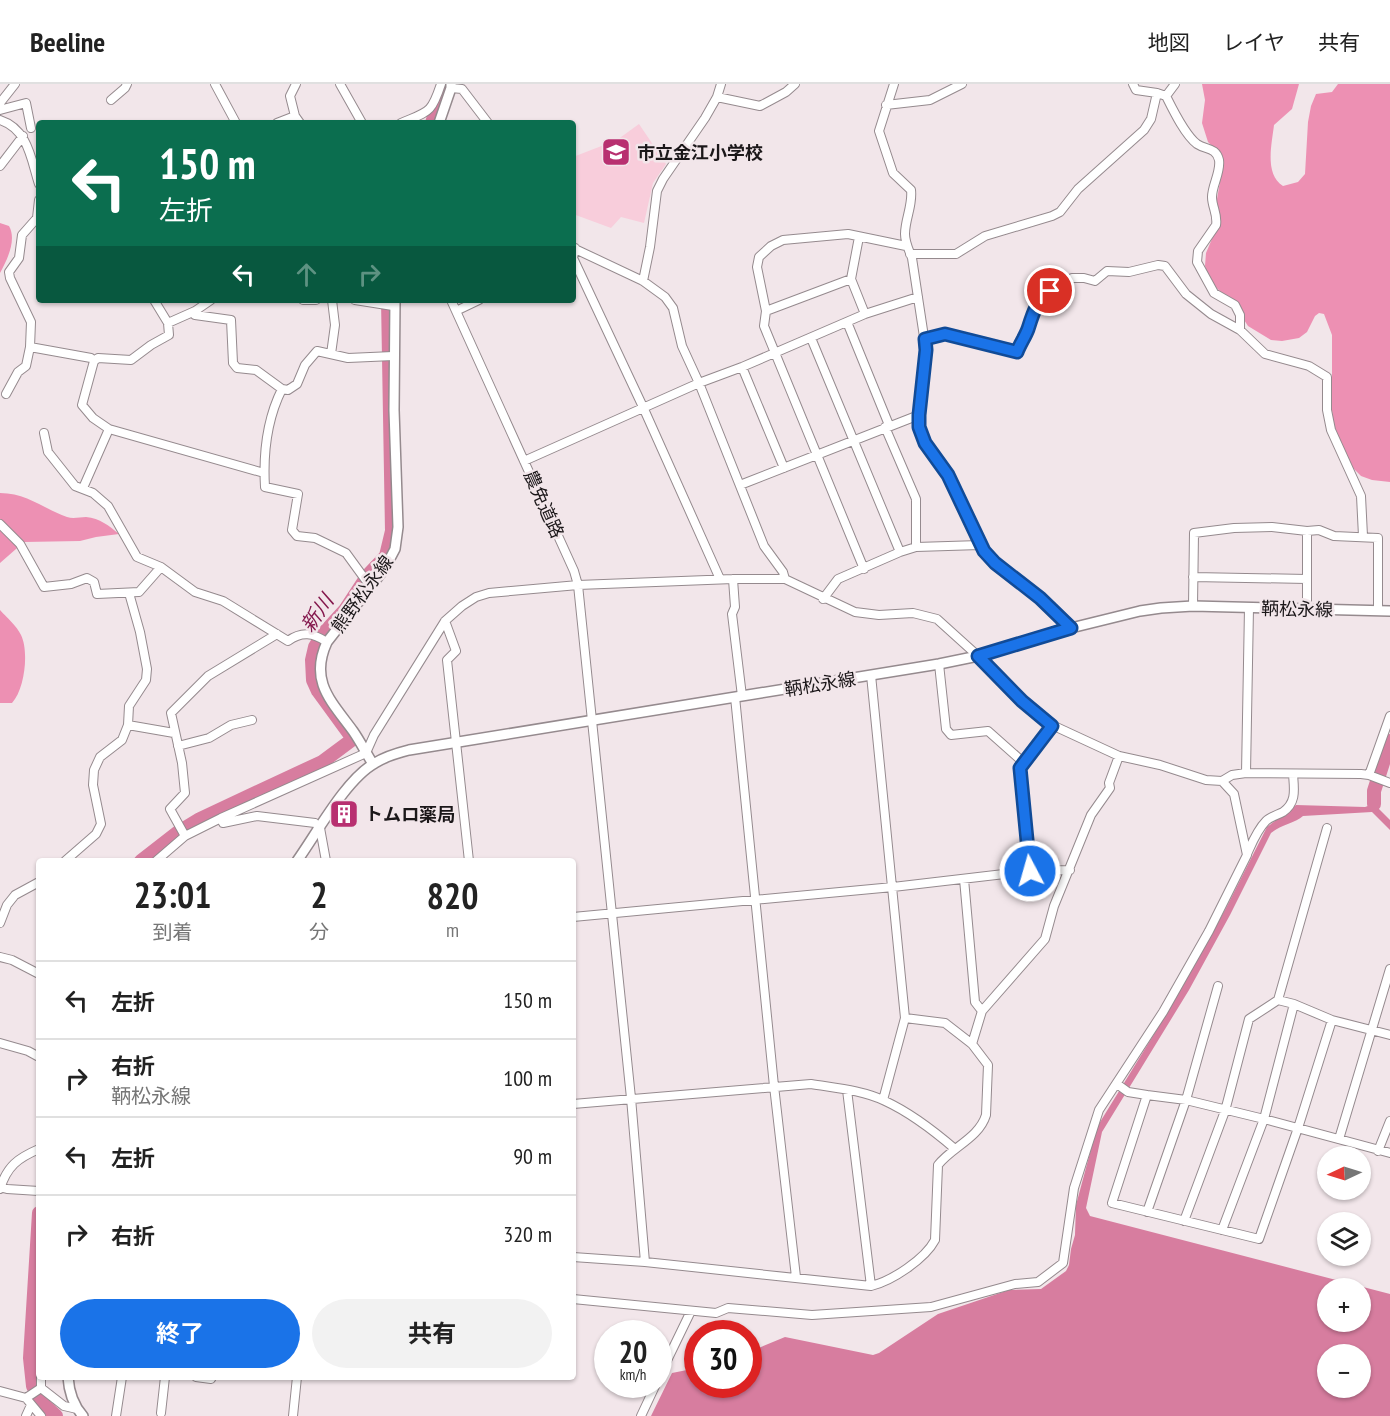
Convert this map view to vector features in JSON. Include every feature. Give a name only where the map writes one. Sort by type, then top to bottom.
[{"type":"main road","points":[[440,120],[451,86]]},
{"type":"main road","name":"熊野松永線","points":[[373,764],[355,734],[327,697],[321,683],[319,668],[327,642],[385,568],[394,549],[398,527],[390,304]]},
{"type":"main road","name":"鞆松永線","points":[[299,858],[353,782],[373,764],[391,755],[409,750],[939,664],[978,656],[1071,628],[1140,611],[1193,606],[1390,611]]},
{"type":"main road","points":[[68,1380],[68,1389],[80,1413]]},
{"type":"street","points":[[0,103],[15,84]]},
{"type":"street","points":[[111,100],[127,84]]},
{"type":"street","points":[[215,84],[234,120]]},
{"type":"street","points":[[297,84],[290,96],[297,119]]},
{"type":"street","points":[[340,84],[360,120]]},
{"type":"street","points":[[408,120],[429,111],[434,106],[441,84]]},
{"type":"street","points":[[644,281],[657,191],[663,179],[692,140],[717,97],[721,84]]},
{"type":"street","points":[[717,97],[760,106],[786,92],[795,84]]},
{"type":"street","points":[[894,84],[879,131],[893,173],[911,190],[913,200],[905,233],[926,350],[919,427],[925,443],[948,475],[980,545],[995,563],[1040,598],[1071,628]]},
{"type":"street","points":[[886,105],[930,100],[962,84]]},
{"type":"street","points":[[1133,84],[1136,90],[1166,96],[1179,120],[1196,143],[1212,149],[1218,158],[1219,164],[1212,199],[1216,225],[1198,251],[1197,262],[1214,293],[1235,305],[1240,315],[1240,330]]},
{"type":"street","points":[[1166,96],[1175,84]]},
{"type":"street","points":[[451,86],[462,89],[486,120]]},
{"type":"street","points":[[864,569],[764,326],[766,311],[756,267],[759,257],[783,240],[848,234],[908,250],[956,254],[985,236],[1052,216],[1060,212],[1078,189],[1144,130],[1151,120],[1157,93]]},
{"type":"street","points":[[0,110],[26,103],[31,128]]},
{"type":"street","points":[[0,120],[9,123],[23,136],[36,170]]},
{"type":"street","points":[[0,166],[23,136]]},
{"type":"street","points":[[6,394],[18,372],[26,366],[30,347],[31,322],[9,272],[19,258],[22,235],[36,219]]},
{"type":"street","points":[[859,237],[851,279],[865,314]]},
{"type":"street","points":[[576,249],[644,281],[665,297],[673,309],[682,346],[764,546],[783,572],[785,579]]},
{"type":"street","points":[[576,265],[720,579]]},
{"type":"street","points":[[925,339],[945,334],[1017,352],[1040,299],[1072,278],[1095,281],[1107,271],[1129,272],[1165,266],[1186,294],[1211,314],[1240,330],[1265,354],[1309,366],[1327,377],[1327,410],[1330,430],[1360,496],[1363,536]]},
{"type":"street","points":[[766,311],[851,279]]},
{"type":"street","points":[[524,461],[699,383],[865,314],[918,297]]},
{"type":"street","points":[[156,303],[168,323],[170,335],[151,345],[131,360],[98,358],[94,361],[82,405],[93,418],[109,429],[264,473]]},
{"type":"street","points":[[168,323],[207,303]]},
{"type":"street","points":[[331,354],[336,325],[332,303]]},
{"type":"street","name":"農免道路","points":[[452,303],[574,571],[578,585],[613,913],[645,1262]]},
{"type":"street","points":[[456,310],[473,303]]},
{"type":"street","points":[[195,311],[195,315],[231,320],[233,363],[237,368],[255,370],[282,389],[288,390],[297,384],[305,365],[317,351],[348,358],[393,356]]},
{"type":"street","points":[[847,322],[916,499],[916,547]]},
{"type":"street","points":[[811,338],[900,552]]},
{"type":"street","points":[[30,347],[91,358],[94,361]]},
{"type":"street","points":[[742,367],[784,468]]},
{"type":"street","points":[[282,389],[272,408],[264,473],[265,487],[298,494],[292,530],[297,536],[315,538],[346,553],[370,586]]},
{"type":"street","points":[[740,485],[919,415]]},
{"type":"street","points":[[82,489],[109,429]]},
{"type":"street","points":[[44,433],[48,452],[75,486],[93,493],[108,506],[137,557],[161,567],[195,592],[223,601],[288,641],[297,635],[317,635],[327,642]]},
{"type":"street","points":[[0,524],[20,544],[44,587],[71,584],[87,578],[94,582],[97,594],[139,592],[161,567]]},
{"type":"street","points":[[1193,606],[1194,533],[1233,528],[1272,527],[1319,530],[1334,536],[1378,538],[1378,611]]},
{"type":"street","points":[[1307,531],[1307,609]]},
{"type":"street","points":[[0,532],[10,533]]},
{"type":"street","points":[[823,599],[838,579],[900,552],[916,547],[980,545]]},
{"type":"street","points":[[1193,577],[1306,579]]},
{"type":"street","points":[[160,858],[185,837],[221,818],[366,753],[374,735],[446,621],[469,601],[489,593],[578,585],[720,579],[785,579],[823,599],[855,612],[879,615],[913,614],[937,620],[978,656],[1022,701],[1052,726],[1119,756],[1160,765],[1206,780],[1222,781],[1232,775],[1246,773],[1376,777],[1390,783]]},
{"type":"street","points":[[733,579],[735,607],[732,614],[756,901],[796,1277]]},
{"type":"street","points":[[68,858],[96,834],[101,824],[93,785],[94,770],[100,757],[122,740],[128,725],[129,706],[146,680],[147,669],[141,632],[129,592]]},
{"type":"street","points":[[1246,773],[1249,609]]},
{"type":"street","points":[[446,621],[456,651],[447,660],[469,858]]},
{"type":"street","points":[[185,837],[170,809],[184,793],[171,714],[208,676],[277,634]]},
{"type":"street","points":[[939,664],[946,729],[951,735],[988,731],[1023,762]]},
{"type":"street","points":[[871,675],[905,1018],[883,1100]]},
{"type":"street","points":[[1376,777],[1390,716]]},
{"type":"street","points":[[178,746],[209,738],[231,725],[252,720]]},
{"type":"street","points":[[128,725],[174,733]]},
{"type":"street","points":[[1030,871],[1020,768],[1052,726]]},
{"type":"street","points":[[972,1044],[982,1011],[1045,939],[1054,906],[1091,815],[1110,788],[1109,783],[1119,756]]},
{"type":"street","points":[[576,1299],[716,1313],[728,1308],[812,1315],[931,1307],[1015,1284],[1038,1281],[1063,1263],[1074,1188],[1099,1110],[1122,1088],[1209,931],[1255,836],[1267,820],[1283,812],[1295,798],[1293,774]]},
{"type":"street","points":[[1222,781],[1234,794],[1247,855]]},
{"type":"street","points":[[221,818],[223,823],[257,816],[315,823],[320,828],[325,858]]},
{"type":"street","points":[[1184,1221],[1225,1111],[1249,1019],[1278,1000],[1327,828]]},
{"type":"street","points":[[576,917],[756,901],[1030,871],[1070,870]]},
{"type":"street","points":[[964,879],[975,1002],[982,1011]]},
{"type":"street","points":[[0,923],[7,905],[15,895],[36,884]]},
{"type":"street","points":[[0,957],[12,960],[36,972]]},
{"type":"street","points":[[1339,1139],[1390,969]]},
{"type":"street","points":[[1147,1212],[1186,1100],[1218,986]]},
{"type":"street","points":[[1278,1000],[1294,1004],[1332,1020],[1390,1035]]},
{"type":"street","points":[[1222,1230],[1264,1119],[1294,1004]]},
{"type":"street","points":[[576,1257],[645,1262],[871,1286],[893,1276],[921,1257],[931,1248],[935,1240],[938,1165],[974,1134],[984,1122],[988,1065],[972,1044],[945,1023],[905,1018]]},
{"type":"street","points":[[1147,1095],[1112,1203],[1259,1239],[1298,1128],[1332,1020]]},
{"type":"street","points":[[0,1043],[36,1055]]},
{"type":"street","points":[[576,1104],[811,1084],[847,1090],[883,1100],[921,1121],[955,1149]]},
{"type":"street","points":[[1122,1088],[1147,1095],[1186,1100],[1390,1153]]},
{"type":"street","points":[[847,1090],[871,1286]]},
{"type":"street","points":[[1378,1151],[1390,1121]]},
{"type":"street","points":[[36,1150],[17,1158],[6,1173],[0,1187],[36,1191]]},
{"type":"street","points":[[672,1350],[691,1311]]},
{"type":"street","points":[[41,1380],[41,1388]]},
{"type":"street","points":[[116,1416],[122,1380]]},
{"type":"street","points":[[161,1413],[165,1380]]},
{"type":"street","points":[[293,1416],[297,1380]]},
{"type":"street","points":[[0,1391],[27,1396],[41,1388]]},
{"type":"street","points":[[41,1388],[64,1406],[80,1413]]},
{"type":"street","points":[[27,1396],[31,1405],[41,1416]]},
{"type":"street","points":[[641,1416],[649,1398]]},
{"type":"street","points":[[26,1416],[31,1405]]},
{"type":"shaded area","points":[[1202,84],[1299,84],[1292,109],[1274,125],[1271,166],[1277,181],[1283,186],[1298,182],[1305,174],[1308,122],[1316,94],[1332,92],[1338,84],[1390,84],[1390,482],[1361,476],[1353,468],[1334,432],[1332,335],[1324,314],[1319,313],[1315,316],[1307,332],[1299,338],[1271,340],[1248,326],[1233,303],[1211,283],[1205,266],[1206,253],[1217,227],[1217,199],[1222,170],[1215,149],[1208,142],[1202,123],[1205,100]]},
{"type":"shaded area","points":[[639,124],[666,164],[653,183],[644,223],[621,217],[611,228],[576,215],[576,156],[617,140]]},
{"type":"shaded area","points":[[0,223],[9,226],[12,244],[0,273]]},
{"type":"shaded area","points":[[0,493],[27,498],[67,517],[96,519],[119,534],[80,541],[24,542],[0,563]]},
{"type":"shaded area","points":[[0,610],[19,632],[25,650],[23,680],[12,703],[0,703]]},
{"type":"shaded area","points":[[1374,804],[1390,820],[1390,830],[1372,812],[1303,816],[1271,833],[1189,990],[1102,1132],[1086,1208],[1090,1216],[1328,1278],[1317,1278],[1317,1332],[1371,1332],[1371,1289],[1390,1294],[1390,1416],[651,1416],[660,1398],[672,1398],[672,1373],[684,1371],[684,1398],[762,1398],[762,1347],[785,1337],[873,1355],[938,1314],[1009,1290],[1041,1289],[1066,1271],[1075,1235],[1076,1205],[1097,1127],[1167,1013],[1225,910],[1267,827],[1296,805],[1365,807]]},
{"type":"waterway","name":"新川","points":[[433,120],[444,84]]},
{"type":"waterway","name":"新川","points":[[145,858],[177,833],[200,819],[322,762],[353,739],[318,691],[313,680],[312,660],[315,647],[323,634],[345,610],[368,575],[386,556],[392,531],[388,303]]},
{"type":"waterway","points":[[1374,804],[1374,791],[1390,741]]},
{"type":"waterway","name":"新川","points":[[36,1261],[30,1358],[33,1386],[43,1404],[56,1416]]},
{"type":"place","name":"市立金江小学校","points":[[616,152]]},
{"type":"place","name":"トムロ薬局","points":[[344,814]]},
{"type":"route","points":[[1030,871],[1020,768],[1052,726],[1022,701],[978,656],[1071,628],[1040,598],[1020,584],[984,551],[948,475],[925,443],[919,427],[919,415],[926,350],[925,339],[945,334],[1017,352],[1040,299],[1050,291]]}]
